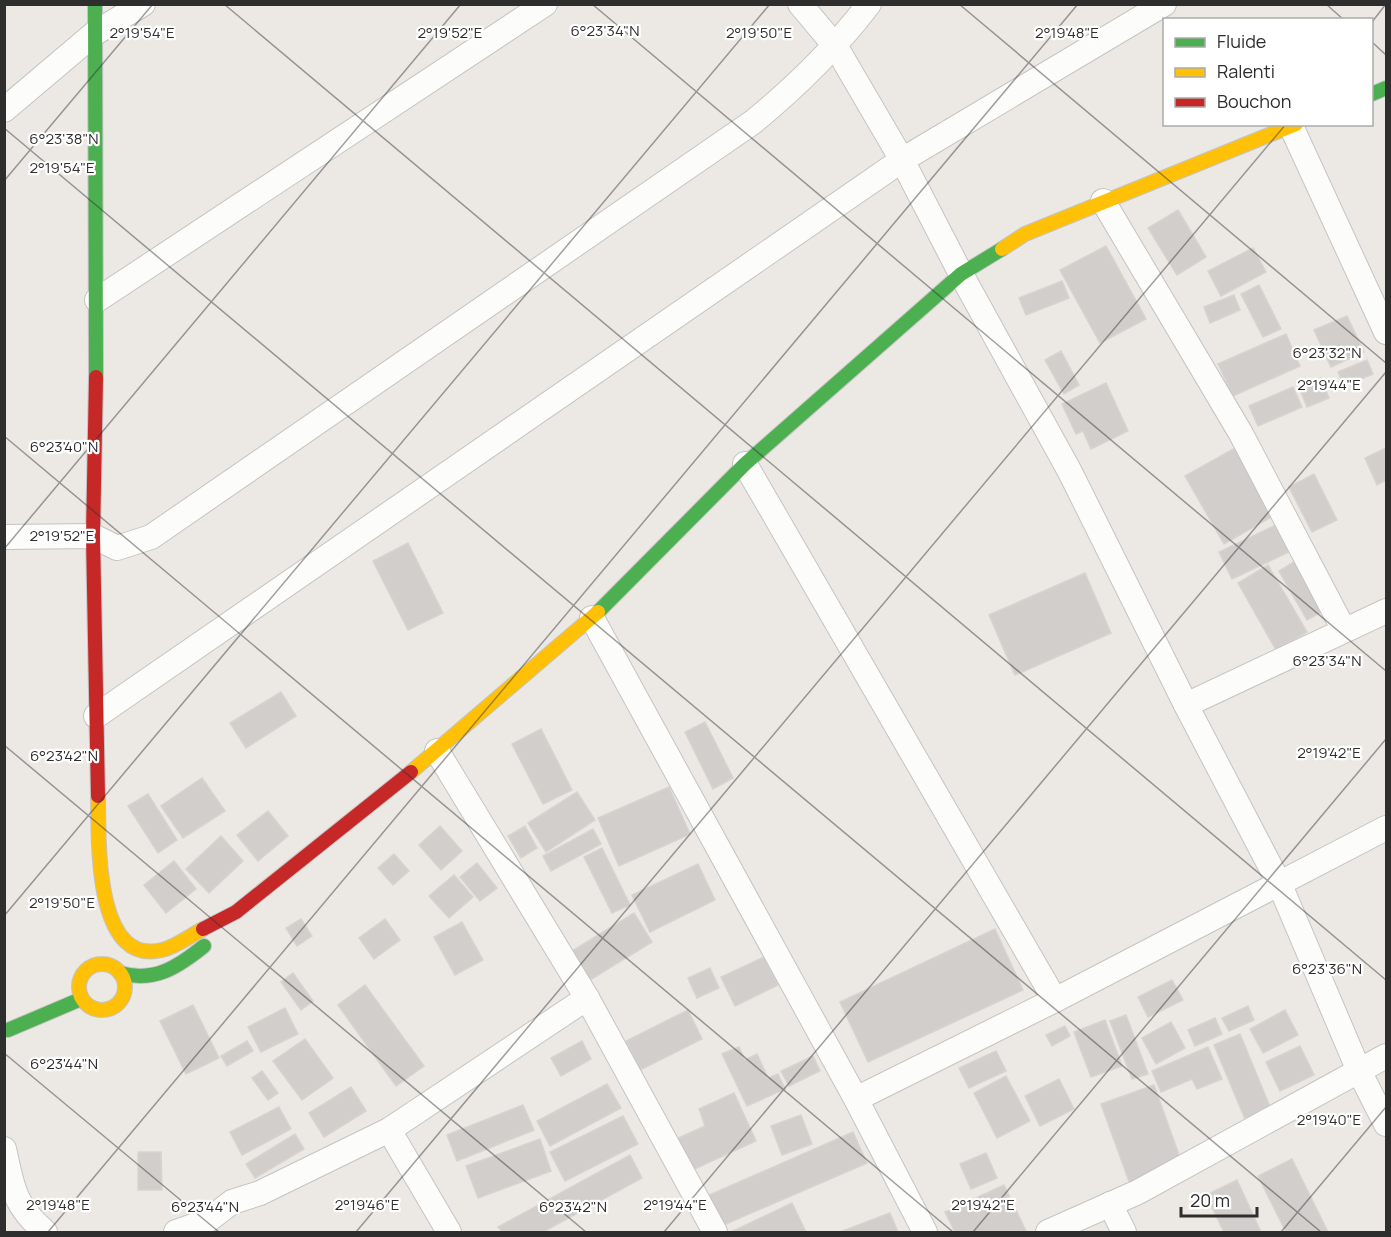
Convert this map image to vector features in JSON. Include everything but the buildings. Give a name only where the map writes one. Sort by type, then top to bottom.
[{"type":"main road","points":[[92,904],[99,850],[93,536],[97,300],[95,4]]},
{"type":"main road","points":[[98,946],[115,969],[124,980],[125,989],[117,1005],[100,1011],[91,1008],[81,999],[78,988],[83,973],[90,967],[115,969],[145,978],[166,972],[204,946],[236,912],[437,751],[592,618],[745,464],[960,274],[1025,234],[1290,126]]},
{"type":"main road","points":[[99,850],[113,925],[117,934],[130,947],[149,952],[162,950],[236,912]]},
{"type":"main road","points":[[7,1030],[81,999]]},
{"type":"street","points":[[4,110],[95,33],[143,4]]},
{"type":"street","points":[[97,300],[545,4]]},
{"type":"street","points":[[800,4],[837,47],[902,160],[960,274],[1070,472],[1186,705],[1280,885],[1359,1071],[1386,1124]]},
{"type":"street","points":[[4,537],[93,536],[117,548],[151,537],[753,122],[799,85],[837,47],[869,4]]},
{"type":"street","points":[[96,716],[902,160],[1152,7]]},
{"type":"street","points":[[1293,126],[1386,332]]},
{"type":"street","points":[[1103,201],[1240,432],[1344,630]]},
{"type":"street","points":[[745,464],[1055,1000]]},
{"type":"street","points":[[1186,705],[1386,611]]},
{"type":"street","points":[[592,618],[856,1099],[925,1233]]},
{"type":"street","points":[[437,751],[587,998],[715,1233]]},
{"type":"street","points":[[856,1099],[1280,885],[1386,828]]},
{"type":"street","points":[[176,1233],[207,1221],[232,1202],[260,1193],[389,1130],[587,998]]},
{"type":"street","points":[[1048,1233],[1138,1192],[1386,1056]]},
{"type":"street","points":[[389,1130],[449,1233]]},
{"type":"street","points":[[4,1149],[15,1199],[30,1220],[45,1233]]},
{"type":"street","points":[[1110,1204],[1124,1233]]},
{"type":"traffic: fast","points":[[95,4],[96,377]]},
{"type":"traffic: fast","points":[[1373,94],[1386,88]]},
{"type":"traffic: fast","points":[[598,612],[745,464],[961,274],[1002,249]]},
{"type":"traffic: fast","points":[[120,973],[144,976],[165,971],[204,946]]},
{"type":"traffic: fast","points":[[8,1030],[81,999]]},
{"type":"traffic: slow","points":[[1002,249],[1025,234],[1291,126]]},
{"type":"traffic: slow","points":[[411,772],[598,612]]},
{"type":"traffic: slow","points":[[98,796],[100,867],[104,894],[112,919],[123,939],[139,950],[162,950],[178,944],[203,929]]},
{"type":"traffic: slow","points":[[102,964],[118,971],[125,987],[118,1003],[102,1010],[86,1003],[79,987],[86,971],[102,964]]},
{"type":"traffic: jam","points":[[96,377],[93,536],[98,796]]},
{"type":"traffic: jam","points":[[203,929],[236,912],[411,772]]}]
